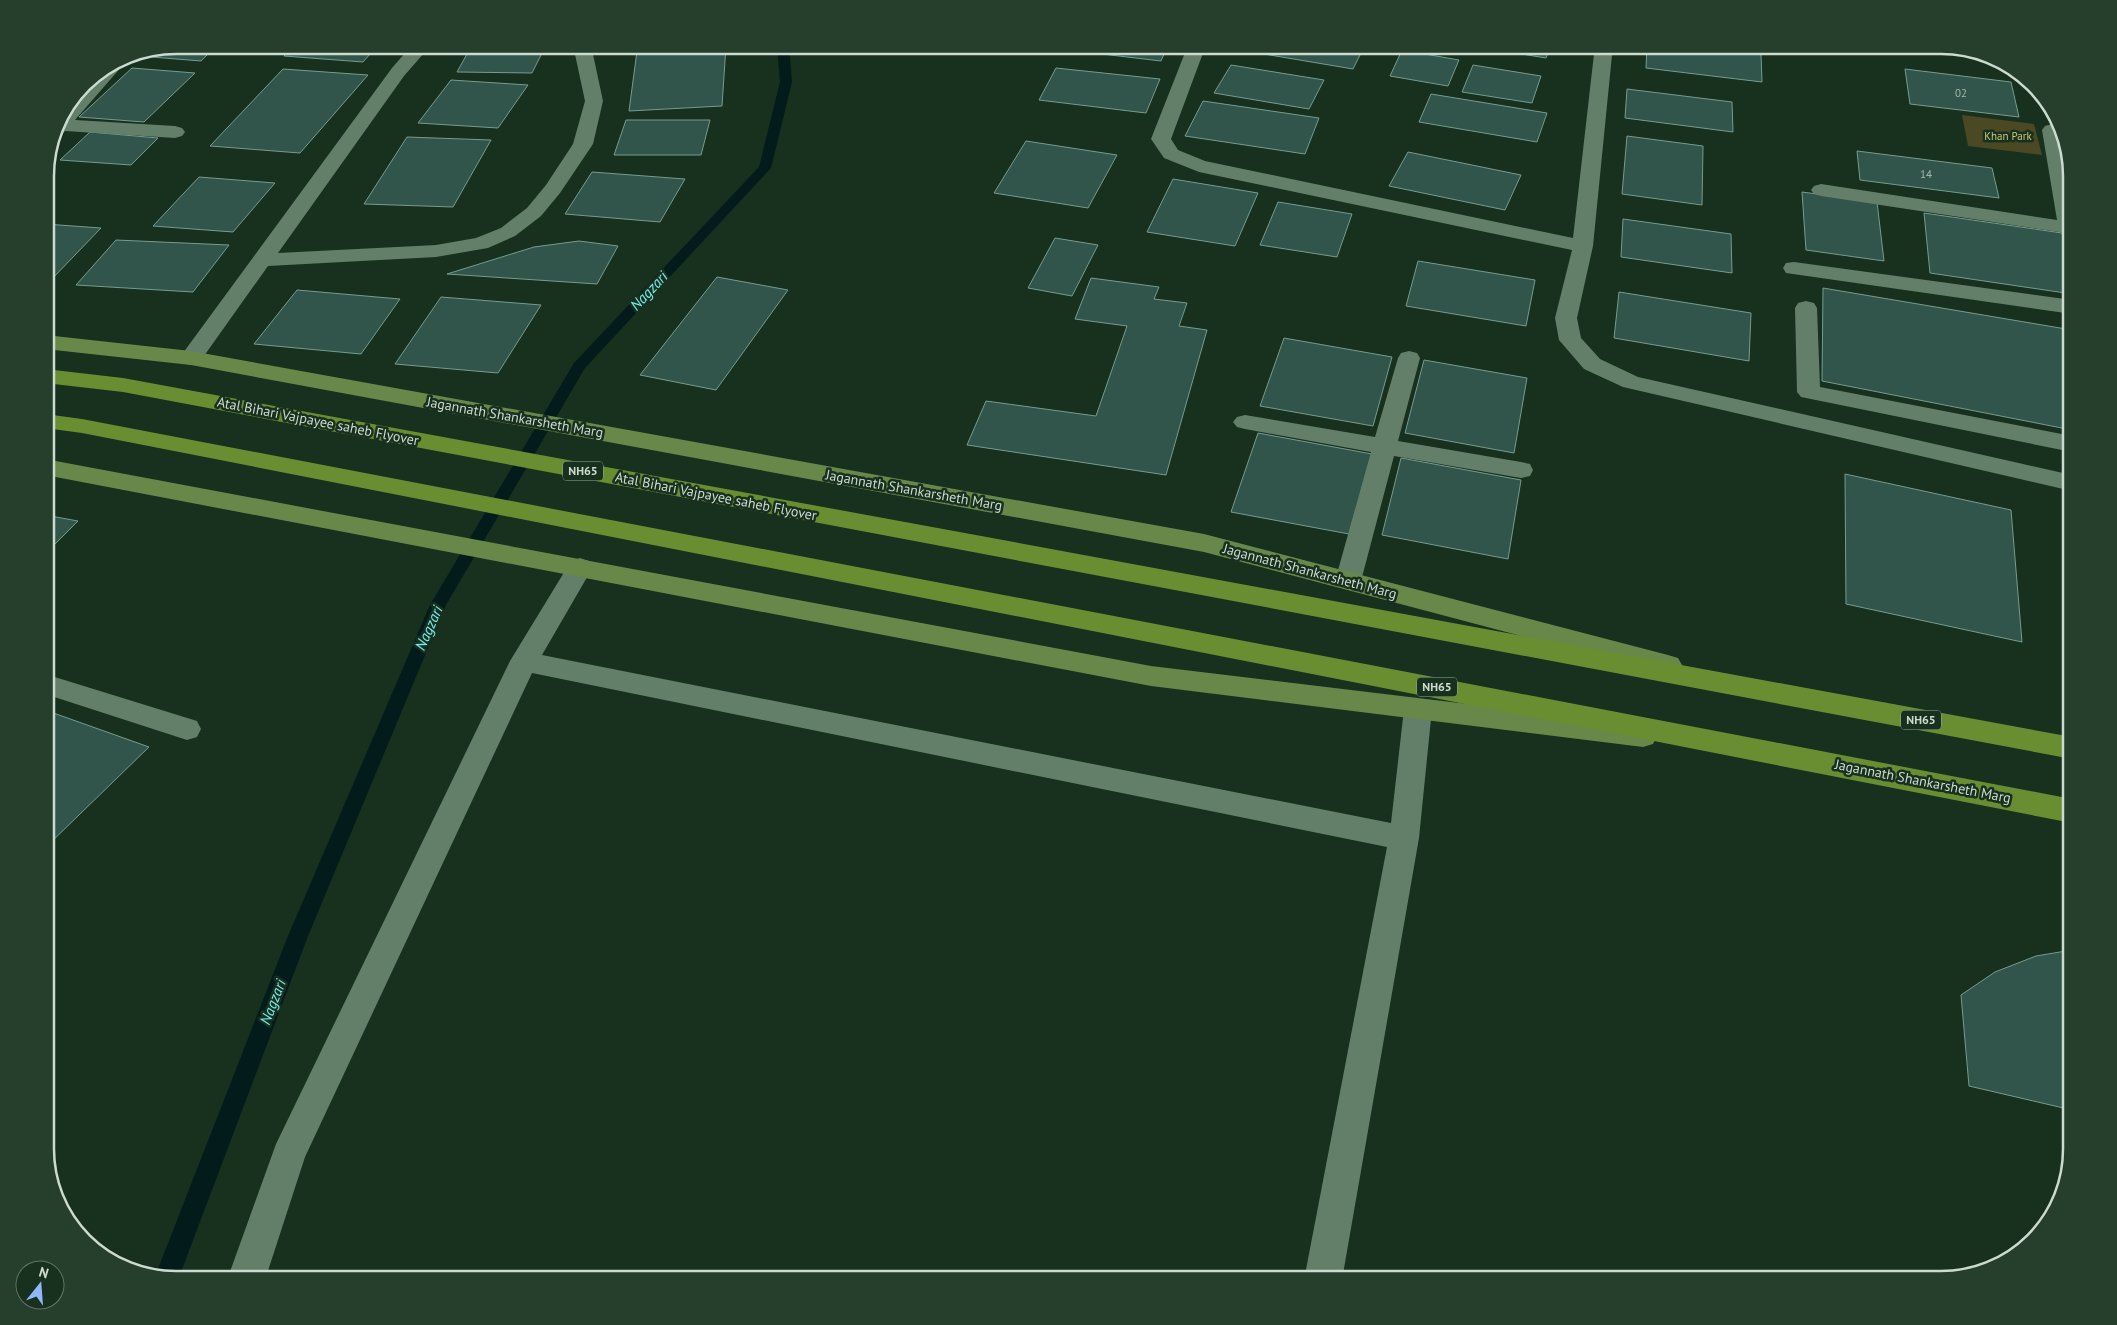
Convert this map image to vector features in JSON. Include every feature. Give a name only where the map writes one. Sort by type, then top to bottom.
[{"type":"highway","name":"Atal Bihari Vajpayee saheb Flyover","points":[[54,377],[123,385],[1121,571]]},
{"type":"highway","name":"Jagannath Shankarsheth Marg","points":[[54,422],[82,426],[2063,808]]},
{"type":"highway","name":"Jagannath Shankarsheth Marg","points":[[1121,571],[2063,746]]},
{"type":"main road","name":"Jagannath Shankarsheth Marg","points":[[54,346],[191,358],[1204,543],[1770,692]]},
{"type":"main road","name":"Jagannath Shankarsheth Marg","points":[[54,469],[1151,676],[1773,752]]},
{"type":"street","points":[[191,358],[398,72],[414,54]]},
{"type":"street","points":[[263,260],[436,251],[480,244],[508,232],[534,212],[553,190],[583,144],[594,101],[584,54]]},
{"type":"street","points":[[1194,54],[1161,140],[1171,154],[1199,166],[1583,246]]},
{"type":"street","points":[[1603,54],[1583,246],[1566,318],[1570,340],[1592,364],[1631,382],[2063,481]]},
{"type":"street","points":[[75,106],[98,82]]},
{"type":"street","points":[[64,127],[175,132]]},
{"type":"street","points":[[2052,130],[2063,187]]},
{"type":"street","points":[[1822,190],[2063,227]]},
{"type":"street","points":[[1794,268],[2063,306]]},
{"type":"street","points":[[1806,308],[1809,392],[2063,442]]},
{"type":"street","points":[[1348,581],[1409,358]]},
{"type":"street","points":[[1246,422],[1521,470]]},
{"type":"street","points":[[249,1271],[288,1155],[524,661],[580,567]]},
{"type":"street","points":[[524,661],[1404,838]]},
{"type":"street","points":[[54,687],[187,729]]},
{"type":"street","points":[[1325,1271],[1404,838],[1418,709]]},
{"type":"green space","name":"Khan Park","points":[[1962,115],[2034,124],[2042,155],[1968,146]]},
{"type":"building","points":[[176,54],[208,54],[201,61],[150,57]]},
{"type":"building","points":[[286,54],[370,54],[363,62],[284,56]]},
{"type":"building","points":[[467,54],[542,54],[532,73],[457,72]]},
{"type":"building","points":[[637,54],[725,54],[722,106],[629,111]]},
{"type":"building","points":[[1102,54],[1164,54],[1161,61]]},
{"type":"building","points":[[1264,54],[1360,54],[1353,69]]},
{"type":"building","points":[[1400,54],[1425,54],[1459,60],[1448,86],[1390,76]]},
{"type":"building","points":[[1521,54],[1548,54],[1546,58]]},
{"type":"building","points":[[1647,54],[1761,54],[1762,82],[1646,68]]},
{"type":"building","points":[[1231,65],[1324,80],[1309,109],[1214,93]]},
{"type":"building","points":[[1473,65],[1541,76],[1532,103],[1462,92]]},
{"type":"building","points":[[132,68],[195,73],[144,122],[79,117]]},
{"type":"building","points":[[1056,68],[1160,79],[1146,113],[1039,100]]},
{"type":"building","points":[[283,69],[368,75],[300,153],[210,146]]},
{"type":"building","points":[[1905,69],[2011,82],[2019,117],[1910,104]]},
{"type":"building","points":[[451,80],[528,85],[498,128],[418,123]]},
{"type":"building","points":[[1627,89],[1732,102],[1733,132],[1625,118]]},
{"type":"building","points":[[1431,94],[1547,113],[1537,142],[1419,122]]},
{"type":"building","points":[[1203,101],[1319,118],[1305,154],[1185,136]]},
{"type":"building","points":[[626,120],[710,120],[701,155],[614,155]]},
{"type":"building","points":[[90,132],[158,138],[131,165],[60,160]]},
{"type":"building","points":[[1627,136],[1703,146],[1702,205],[1622,194]]},
{"type":"building","points":[[407,137],[491,140],[453,207],[364,204]]},
{"type":"building","points":[[1026,141],[1117,155],[1088,208],[994,193]]},
{"type":"building","points":[[1857,151],[1992,168],[1999,198],[1860,180]]},
{"type":"building","points":[[1408,152],[1521,175],[1505,210],[1389,186]]},
{"type":"building","points":[[592,172],[685,179],[660,222],[565,214]]},
{"type":"building","points":[[199,177],[275,183],[233,232],[153,226]]},
{"type":"building","points":[[1173,179],[1258,193],[1235,246],[1147,232]]},
{"type":"building","points":[[1802,192],[1877,202],[1884,261],[1806,250]]},
{"type":"building","points":[[1278,202],[1352,214],[1337,257],[1260,245]]},
{"type":"building","points":[[1924,213],[2062,233],[2063,293],[1930,273]]},
{"type":"building","points":[[1623,219],[1731,234],[1732,273],[1621,257]]},
{"type":"building","points":[[54,225],[101,228],[54,277]]},
{"type":"building","points":[[1055,238],[1098,245],[1072,296],[1028,288]]},
{"type":"building","points":[[116,240],[229,245],[193,292],[76,285]]},
{"type":"building","points":[[579,241],[618,246],[597,284],[447,274],[534,247]]},
{"type":"building","points":[[1418,261],[1535,280],[1526,326],[1406,306]]},
{"type":"building","points":[[717,277],[788,290],[716,390],[640,375]]},
{"type":"building","points":[[1091,278],[1159,287],[1154,299],[1187,303],[1179,326],[1207,330],[1166,475],[967,445],[986,401],[1096,416],[1127,326],[1075,319]]},
{"type":"building","points":[[1823,288],[2063,328],[2063,428],[1822,381]]},
{"type":"building","points":[[297,290],[400,299],[361,354],[254,344]]},
{"type":"building","points":[[1619,292],[1751,313],[1749,361],[1614,338]]},
{"type":"building","points":[[441,297],[541,305],[498,373],[395,364]]},
{"type":"building","points":[[1284,338],[1392,357],[1373,426],[1260,406]]},
{"type":"building","points":[[1424,360],[1527,378],[1514,453],[1405,433]]},
{"type":"building","points":[[1258,433],[1372,454],[1349,534],[1231,512]]},
{"type":"building","points":[[1401,458],[1521,480],[1508,559],[1382,535]]},
{"type":"building","points":[[1845,474],[2011,510],[2022,642],[1846,604]]},
{"type":"building","points":[[54,517],[78,521],[54,545]]},
{"type":"building","points":[[54,713],[149,747],[54,839]]},
{"type":"building","points":[[2063,952],[2063,1108],[1969,1086],[1961,995],[1995,972],[2036,956]]},
{"type":"waterway","name":"Nagzari","points":[[169,1271],[298,936],[438,605],[579,366],[765,168],[786,82],[784,54]]}]
